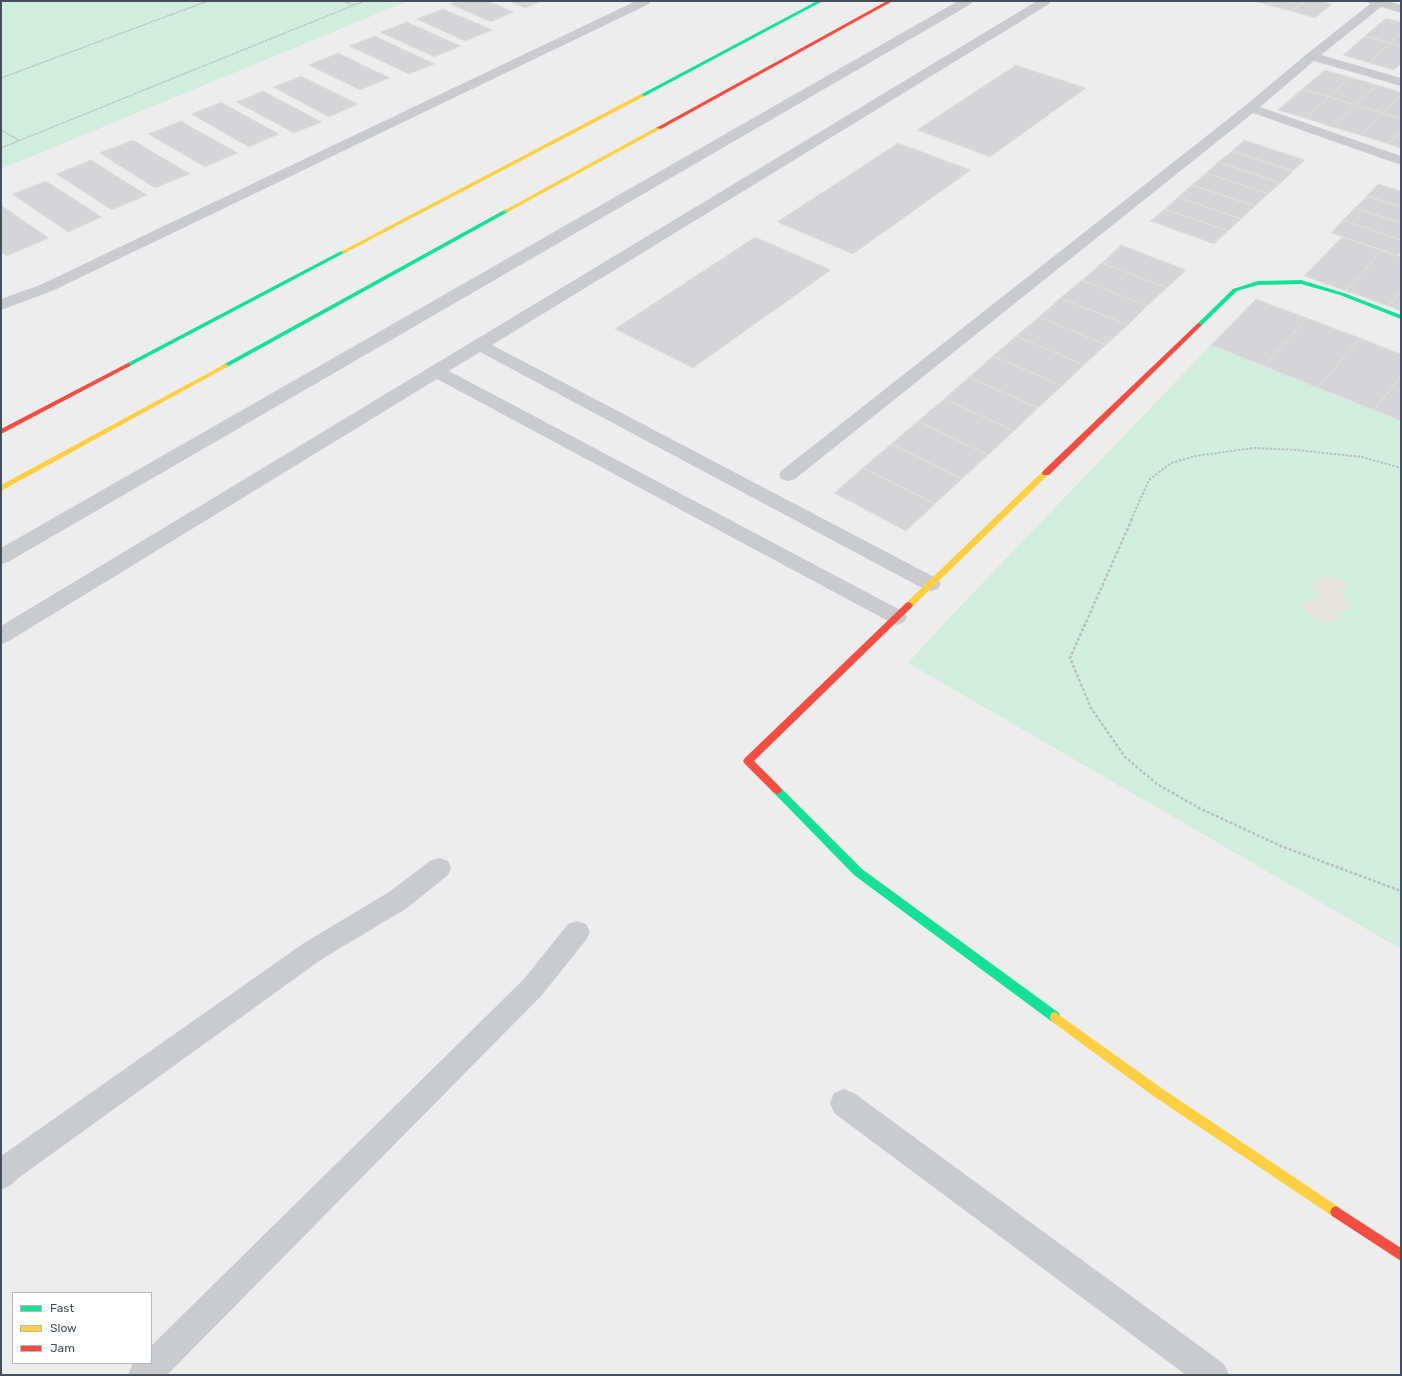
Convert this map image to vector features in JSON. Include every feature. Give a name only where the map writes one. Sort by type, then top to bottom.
[{"type":"street","points":[[1,305],[46,288],[645,1]]},
{"type":"street","points":[[1,432],[821,1]]},
{"type":"street","points":[[1,488],[891,1]]},
{"type":"street","points":[[1,557],[967,1]]},
{"type":"street","points":[[1,636],[1044,1]]},
{"type":"street","points":[[788,475],[1251,108],[1378,2],[1401,9]]},
{"type":"street","points":[[1312,56],[1401,82]]},
{"type":"street","points":[[1251,108],[1401,161]]},
{"type":"street","points":[[1401,317],[1342,294],[1301,282],[1258,283],[1235,290],[748,761],[858,872],[1156,1091],[1401,1254]]},
{"type":"street","points":[[479,345],[931,584]]},
{"type":"street","points":[[435,371],[897,617]]},
{"type":"street","points":[[1,1175],[7,1169],[313,951],[398,900],[439,868]]},
{"type":"street","points":[[144,1375],[533,988],[577,932]]},
{"type":"street","points":[[844,1103],[1214,1375]]},
{"type":"path","points":[[1,78],[208,1]]},
{"type":"path","points":[[343,1],[353,5]]},
{"type":"path","points":[[1,148],[364,1]]},
{"type":"path","points":[[1,130],[19,140]]},
{"type":"path","points":[[1401,468],[1362,457],[1297,450],[1253,448],[1196,456],[1171,463],[1149,480],[1070,658],[1091,708],[1116,745],[1125,758],[1157,784],[1201,809],[1281,846],[1401,891]]},
{"type":"green space","points":[[1,1],[408,1],[1,169]]},
{"type":"green space","points":[[1211,345],[1401,421],[1401,949],[908,663],[950,617]]},
{"type":"sand","points":[[1330,577],[1342,580],[1346,584],[1346,588],[1341,591],[1351,605],[1349,609],[1335,611],[1339,616],[1335,622],[1324,621],[1310,616],[1303,605],[1308,600],[1321,600],[1311,587],[1316,580]]},
{"type":"building","points":[[458,1],[488,1],[514,12],[491,22],[450,4]]},
{"type":"building","points":[[508,1],[542,1],[525,8]]},
{"type":"building","points":[[1253,1],[1274,1],[1268,5]]},
{"type":"building","points":[[1274,1],[1305,1],[1291,11],[1268,5]]},
{"type":"building","points":[[1305,1],[1321,1],[1332,4],[1315,18],[1291,11]]},
{"type":"building","points":[[443,9],[493,30],[465,41],[416,19]]},
{"type":"building","points":[[1386,18],[1401,22],[1401,33],[1390,43],[1365,36]]},
{"type":"building","points":[[407,22],[461,46],[434,57],[380,32]]},
{"type":"building","points":[[1401,33],[1401,46],[1390,43]]},
{"type":"building","points":[[375,36],[435,64],[409,74],[349,46]]},
{"type":"building","points":[[1365,36],[1390,43],[1369,63],[1343,55]]},
{"type":"building","points":[[1390,43],[1401,46],[1401,64],[1394,70],[1369,63]]},
{"type":"building","points":[[338,53],[390,78],[360,90],[308,65]]},
{"type":"building","points":[[1016,65],[1086,88],[990,157],[917,130]]},
{"type":"building","points":[[1325,70],[1350,77],[1329,97],[1302,89]]},
{"type":"building","points":[[301,76],[358,104],[329,117],[273,87]]},
{"type":"building","points":[[1350,77],[1377,85],[1355,105],[1329,97]]},
{"type":"building","points":[[1377,85],[1401,92],[1401,96],[1383,113],[1355,105]]},
{"type":"building","points":[[1302,89],[1329,97],[1305,118],[1278,110]]},
{"type":"building","points":[[263,91],[322,122],[294,133],[236,102]]},
{"type":"building","points":[[1401,96],[1401,119],[1383,113]]},
{"type":"building","points":[[1329,97],[1355,105],[1332,127],[1305,118]]},
{"type":"building","points":[[221,102],[279,134],[249,147],[191,114]]},
{"type":"building","points":[[1355,105],[1383,113],[1360,135],[1332,127]]},
{"type":"building","points":[[1383,113],[1401,119],[1401,132],[1388,144],[1360,135]]},
{"type":"building","points":[[181,121],[238,153],[205,167],[148,134]]},
{"type":"building","points":[[1401,132],[1401,148],[1388,144]]},
{"type":"building","points":[[133,140],[190,174],[155,188],[99,153]]},
{"type":"building","points":[[1244,140],[1305,160],[1293,171],[1232,151]]},
{"type":"building","points":[[898,143],[971,170],[853,254],[777,222]]},
{"type":"building","points":[[1232,151],[1293,171],[1281,183],[1218,162]]},
{"type":"building","points":[[91,160],[147,195],[112,210],[56,174]]},
{"type":"building","points":[[1218,162],[1281,183],[1268,194],[1206,173]]},
{"type":"building","points":[[1206,173],[1268,194],[1255,206],[1192,185]]},
{"type":"building","points":[[46,181],[102,217],[68,232],[12,194]]},
{"type":"building","points":[[1378,184],[1401,191],[1401,207],[1367,196]]},
{"type":"building","points":[[1192,185],[1255,206],[1241,219],[1178,197]]},
{"type":"building","points":[[1367,196],[1401,207],[1401,223],[1355,208]]},
{"type":"building","points":[[1178,197],[1241,219],[1228,231],[1165,209]]},
{"type":"building","points":[[1,205],[49,238],[7,256],[1,252]]},
{"type":"building","points":[[1355,208],[1401,223],[1401,240],[1343,220]]},
{"type":"building","points":[[1165,209],[1228,231],[1214,244],[1150,221]]},
{"type":"building","points":[[1343,220],[1401,240],[1401,252],[1397,256],[1331,233]]},
{"type":"building","points":[[755,237],[831,270],[693,368],[615,329]]},
{"type":"building","points":[[1342,237],[1382,250],[1346,291],[1304,276]]},
{"type":"building","points":[[1121,245],[1186,270],[1167,288],[1102,263]]},
{"type":"building","points":[[1382,250],[1401,257],[1401,291],[1388,306],[1346,291]]},
{"type":"building","points":[[1102,263],[1167,288],[1147,306],[1082,280]]},
{"type":"building","points":[[1082,280],[1147,306],[1128,325],[1060,298]]},
{"type":"building","points":[[1401,291],[1401,311],[1388,306]]},
{"type":"building","points":[[1060,298],[1128,325],[1106,345],[1039,317]]},
{"type":"building","points":[[1256,299],[1307,318],[1264,366],[1211,345]]},
{"type":"building","points":[[1039,317],[1106,345],[1084,365],[1016,336]]},
{"type":"building","points":[[1307,318],[1360,338],[1318,388],[1264,366]]},
{"type":"building","points":[[1016,336],[1084,365],[1062,386],[993,356]]},
{"type":"building","points":[[1360,338],[1401,354],[1401,376],[1374,410],[1318,388]]},
{"type":"building","points":[[993,356],[1062,386],[1038,408],[969,377]]},
{"type":"building","points":[[1401,376],[1401,421],[1374,410]]},
{"type":"building","points":[[969,377],[1038,408],[1014,431],[944,399]]},
{"type":"building","points":[[944,399],[1014,431],[988,455],[918,421]]},
{"type":"building","points":[[918,421],[988,455],[962,479],[891,444]]},
{"type":"building","points":[[891,444],[962,479],[935,504],[863,468]]},
{"type":"building","points":[[863,468],[935,504],[906,531],[834,493]]},
{"type":"traffic: fast","points":[[641,96],[821,1]]},
{"type":"traffic: fast","points":[[225,366],[506,211]]},
{"type":"traffic: fast","points":[[128,365],[343,252]]},
{"type":"traffic: fast","points":[[1199,325],[1235,290],[1258,283],[1301,282],[1342,294],[1401,317]]},
{"type":"traffic: fast","points":[[777,790],[858,872],[1055,1017]]},
{"type":"traffic: slow","points":[[343,252],[641,96]]},
{"type":"traffic: slow","points":[[506,211],[659,128]]},
{"type":"traffic: slow","points":[[1,488],[225,366]]},
{"type":"traffic: slow","points":[[909,605],[1046,473]]},
{"type":"traffic: slow","points":[[1055,1017],[1156,1091],[1336,1212]]},
{"type":"traffic: jam","points":[[659,128],[891,1]]},
{"type":"traffic: jam","points":[[1046,473],[1199,325]]},
{"type":"traffic: jam","points":[[1,432],[128,365]]},
{"type":"traffic: jam","points":[[777,790],[748,761],[909,605]]},
{"type":"traffic: jam","points":[[1336,1212],[1401,1255]]}]
